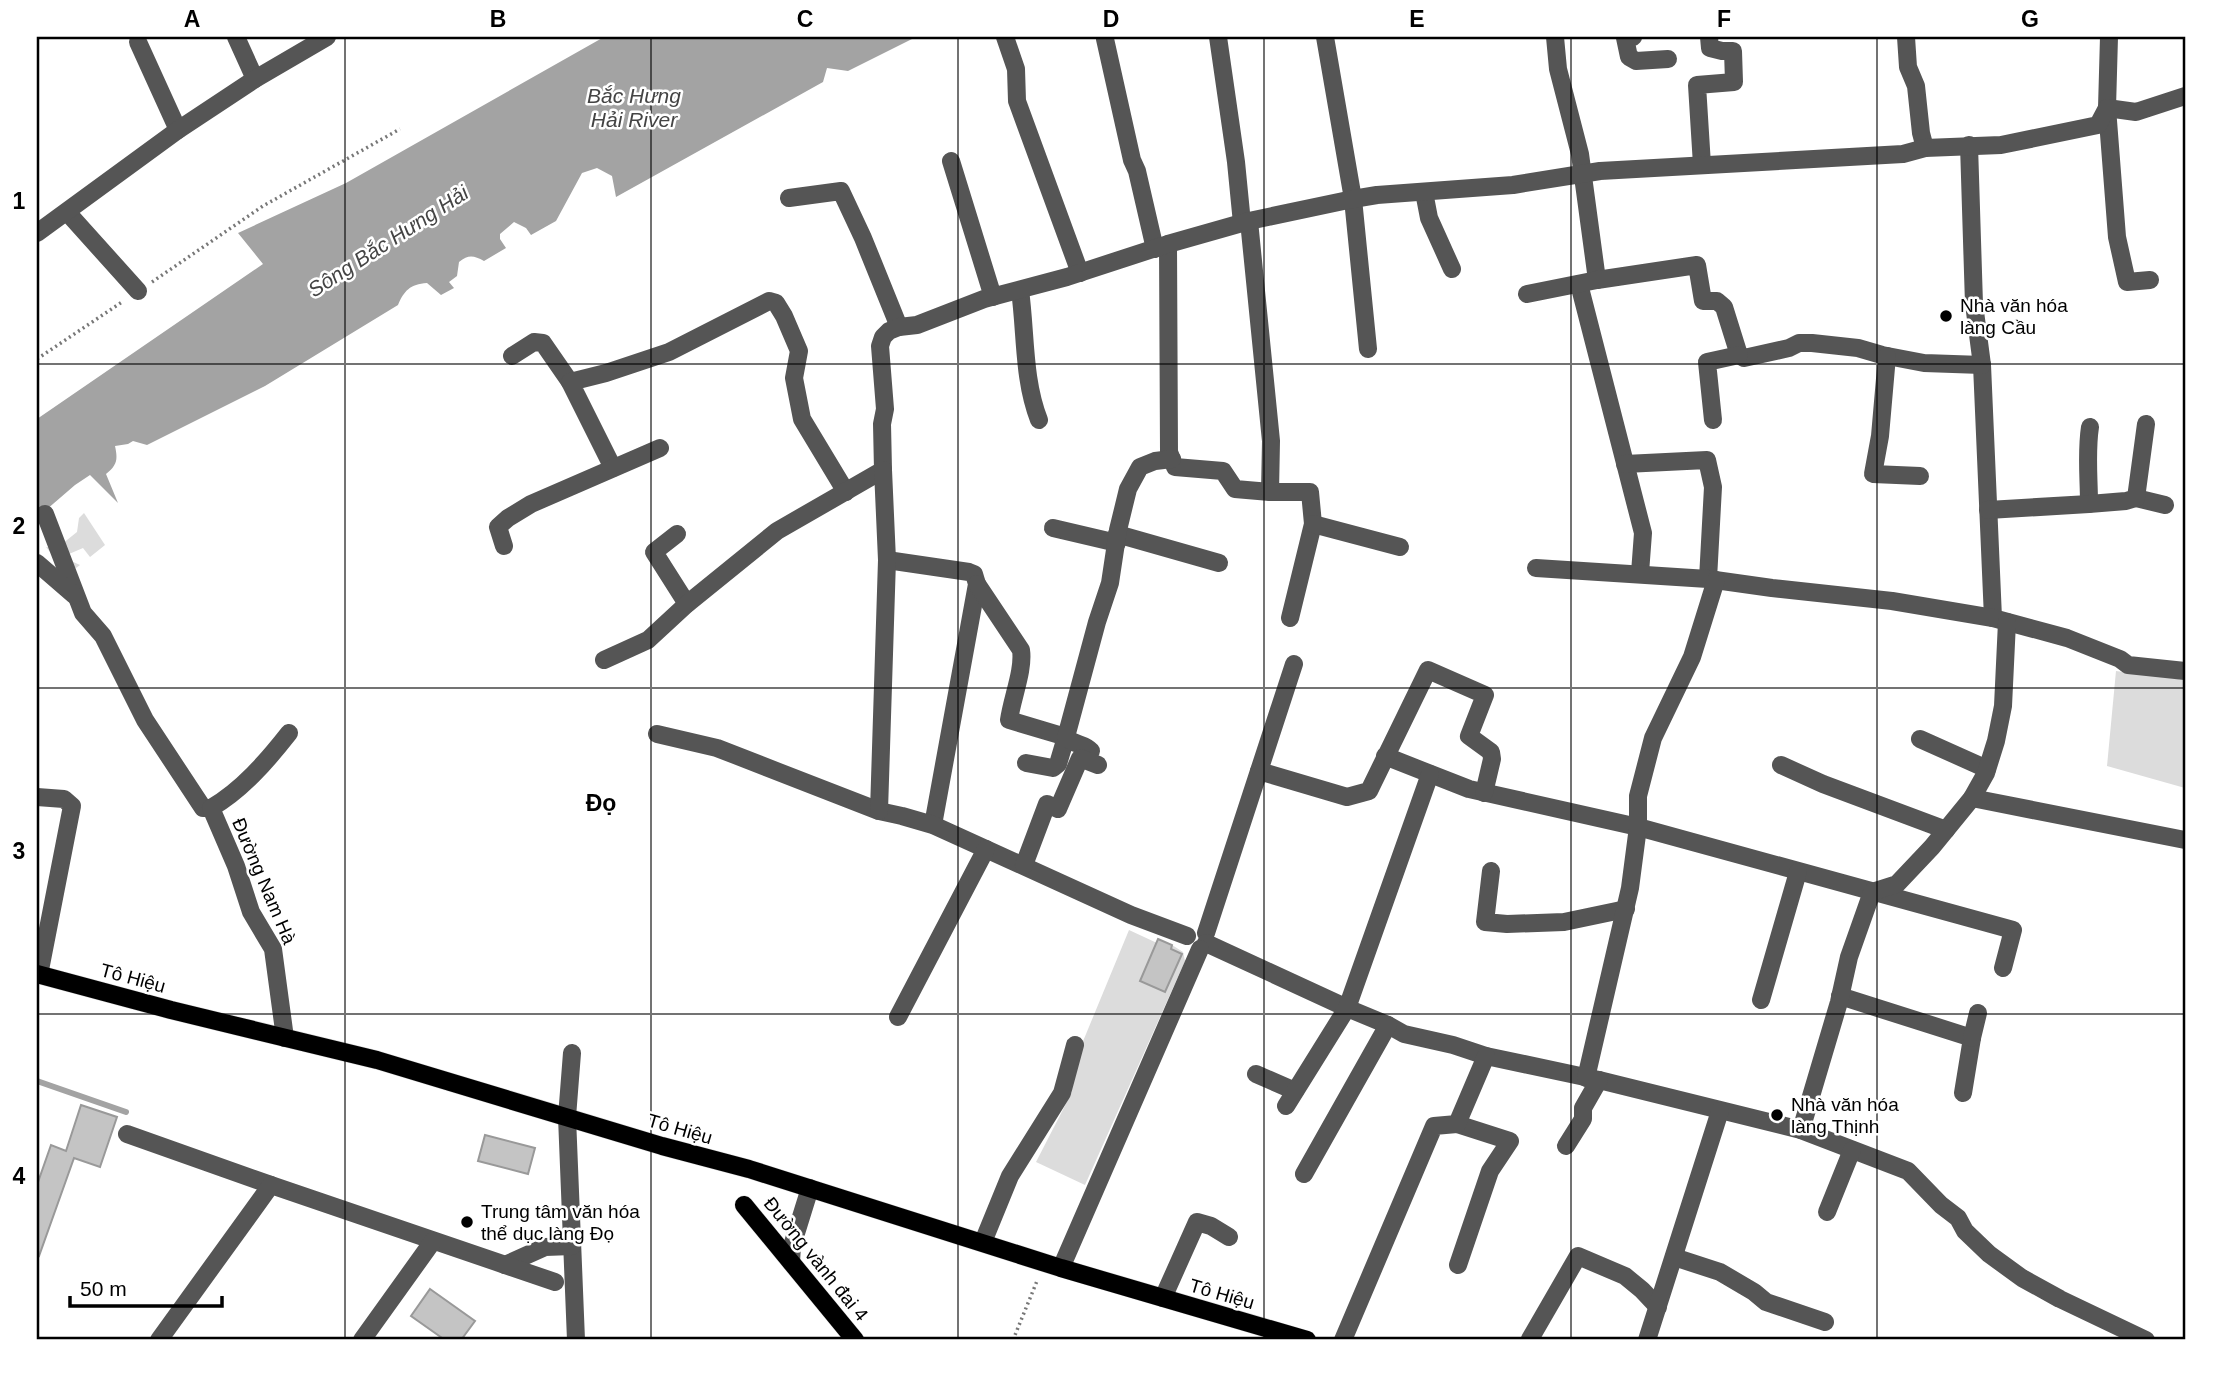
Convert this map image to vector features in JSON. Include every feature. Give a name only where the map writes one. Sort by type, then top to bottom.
[{"type":"main road","name":"Tô Hiệu","points":[[38,974],[171,1010],[377,1059],[1307,1340]]},
{"type":"main road","name":"Đường vành đai 4","points":[[744,1205],[855,1340]]},
{"type":"street","points":[[236,37],[255,79]]},
{"type":"street","points":[[37,233],[178,130],[255,79],[327,37]]},
{"type":"street","points":[[1006,37],[1016,69],[1017,102],[1080,273]]},
{"type":"street","points":[[1218,37],[1245,222],[1271,441],[1270,492]]},
{"type":"street","points":[[1325,37],[1353,199],[1367,349]]},
{"type":"street","points":[[1555,37],[1558,69],[1580,154],[1597,280]]},
{"type":"street","points":[[1633,37],[1625,37],[1629,57],[1636,61],[1668,59]]},
{"type":"street","points":[[1703,165],[1697,85],[1734,82],[1733,51],[1710,48],[1709,37]]},
{"type":"street","points":[[1906,37],[1908,67],[1916,86],[1925,148]]},
{"type":"street","points":[[2109,37],[2107,108],[2117,237],[2127,282],[2150,280]]},
{"type":"street","points":[[1105,39],[1132,160],[1161,246],[1169,452],[1175,467],[1223,471],[1235,489],[1310,492],[1313,524],[1290,618]]},
{"type":"street","points":[[138,42],[178,130]]},
{"type":"street","points":[[2107,108],[2136,112],[2185,96]]},
{"type":"street","points":[[879,811],[887,560],[882,424],[885,409],[880,346],[889,331],[918,325],[993,297],[1245,222],[1353,199],[1513,185],[1600,171],[1903,154],[1925,148],[2001,145],[2098,125],[2107,108]]},
{"type":"street","points":[[1872,892],[1897,884],[1972,798],[1987,769],[2003,706],[2000,620],[1988,509],[1982,365],[1974,304],[1969,145]]},
{"type":"street","points":[[951,161],[993,297]]},
{"type":"street","points":[[789,198],[841,191],[899,327]]},
{"type":"street","points":[[1424,192],[1429,218],[1452,269]]},
{"type":"street","points":[[67,212],[138,291]]},
{"type":"street","points":[[1527,294],[1697,265],[1703,302],[1717,301],[1724,307],[1740,355]]},
{"type":"street","points":[[1579,284],[1643,533],[1640,573]]},
{"type":"street","points":[[1020,290],[1027,374],[1032,400],[1040,420]]},
{"type":"street","points":[[570,382],[669,352],[769,301],[776,303],[799,351],[794,378],[802,419],[846,492]]},
{"type":"street","points":[[512,356],[534,342],[543,342],[570,382],[613,468]]},
{"type":"street","points":[[1713,420],[1707,362],[1740,355],[1744,358],[1789,348],[1798,343],[1858,348],[1924,363],[1982,365]]},
{"type":"street","points":[[1887,356],[1880,436],[1873,474],[1920,476]]},
{"type":"street","points":[[2136,498],[2146,424]]},
{"type":"street","points":[[2089,504],[2089,471],[2086,459],[2090,428]]},
{"type":"street","points":[[504,546],[498,527],[508,517],[531,504],[660,448]]},
{"type":"street","points":[[1026,763],[1053,768],[1058,764],[1110,583],[1128,489],[1140,467],[1155,461],[1172,459]]},
{"type":"street","points":[[1566,1146],[1583,1119],[1583,1108],[1593,1079],[1626,909],[1638,827],[1638,796],[1653,738],[1692,657],[1712,580],[1713,487],[1707,460],[1625,464]]},
{"type":"street","points":[[604,660],[648,640],[687,604],[777,531],[883,470]]},
{"type":"street","points":[[1988,509],[2089,504],[2136,498],[2165,505]]},
{"type":"street","points":[[45,514],[83,613],[103,636],[158,741],[203,808],[211,808]]},
{"type":"street","points":[[1313,524],[1400,547]]},
{"type":"street","points":[[1053,528],[1117,538],[1219,563]]},
{"type":"street","points":[[677,534],[654,552],[687,604]]},
{"type":"street","points":[[887,560],[974,574],[977,584],[1021,650],[1023,659],[1011,701],[1009,720],[1066,737],[1070,742],[1087,747],[1094,758],[1080,758],[1058,809],[1046,804],[1024,865]]},
{"type":"street","points":[[37,563],[77,597]]},
{"type":"street","points":[[1536,568],[1640,573],[1892,601],[2000,620],[2067,638],[2120,659],[2128,665],[2185,671]]},
{"type":"street","points":[[933,825],[977,584]]},
{"type":"street","points":[[1053,1265],[1200,940],[1294,664]]},
{"type":"street","points":[[1259,771],[1347,797],[1369,791],[1428,670],[1485,695],[1469,736],[1490,752],[1492,759],[1484,793]]},
{"type":"street","name":"Đường Nam Hà","points":[[285,1038],[273,949],[251,912],[236,866],[211,808],[261,766],[289,733]]},
{"type":"street","points":[[657,734],[717,748],[879,811],[933,825],[1131,915],[1200,940],[1404,1034],[1486,1056],[1801,1130],[1908,1171],[1941,1205],[1958,1218],[1965,1231],[1989,1254],[2022,1278],[2114,1333],[2146,1340]]},
{"type":"street","points":[[1920,739],[1987,769]]},
{"type":"street","points":[[1385,756],[1469,789],[1638,827],[2013,930],[2003,968]]},
{"type":"street","points":[[1781,765],[1946,830]]},
{"type":"street","points":[[1256,1074],[1291,1099],[1347,1008],[1430,774]]},
{"type":"street","points":[[881,788],[891,806],[902,816]]},
{"type":"street","points":[[37,797],[64,799],[72,806],[38,974]]},
{"type":"street","points":[[1972,798],[2185,839]]},
{"type":"street","points":[[898,1017],[986,849]]},
{"type":"street","points":[[1491,871],[1485,922],[1564,922],[1626,909]]},
{"type":"street","points":[[1761,1000],[1798,872]]},
{"type":"street","points":[[1801,1130],[1849,957],[1872,892]]},
{"type":"street","points":[[1840,996],[1972,1038]]},
{"type":"street","points":[[1963,1093],[1978,1013]]},
{"type":"street","points":[[1304,1174],[1388,1025]]},
{"type":"street","points":[[983,1242],[1010,1176],[1062,1093],[1075,1045]]},
{"type":"street","points":[[572,1053],[567,1116],[576,1340]]},
{"type":"street","points":[[1457,1124],[1486,1056]]},
{"type":"street","points":[[1647,1340],[1720,1111]]},
{"type":"street","points":[[1343,1340],[1434,1126],[1457,1124],[1510,1141],[1490,1171],[1458,1265]]},
{"type":"street","points":[[127,1134],[555,1282]]},
{"type":"street","points":[[1827,1212],[1852,1150]]},
{"type":"street","points":[[159,1340],[271,1185]]},
{"type":"street","points":[[791,1262],[792,1245],[810,1188]]},
{"type":"street","points":[[1163,1298],[1197,1222],[1211,1226],[1229,1237]]},
{"type":"street","points":[[362,1340],[433,1241]]},
{"type":"street","points":[[505,1265],[545,1247],[572,1246]]},
{"type":"street","points":[[1530,1339],[1578,1256],[1625,1276],[1658,1307]]},
{"type":"street","points":[[1674,1257],[1720,1272],[1766,1302],[1825,1322]]},
{"type":"path","points":[[37,359],[263,206],[400,129]]},
{"type":"path","points":[[1013,1340],[1053,1265]]},
{"type":"shaded area","points":[[84,513],[105,545],[90,557],[83,548],[62,557],[80,565],[68,574],[46,547],[57,548],[77,532],[79,518]]},
{"type":"shaded area","points":[[2116,671],[2185,680],[2185,788],[2107,766]]},
{"type":"shaded area","points":[[1129,930],[1157,943],[1140,981],[1165,992],[1182,954],[1171,949],[1172,945],[1183,952],[1185,961],[1085,1185],[1036,1162],[1072,1092],[1072,1073],[1079,1051]]},
{"type":"water","name":"Bắc Hưng Hải River","points":[[604,37],[916,37],[848,71],[827,68],[823,82],[616,197],[612,176],[597,168],[582,173],[556,221],[531,235],[526,228],[514,222],[500,234],[506,248],[484,261],[471,257],[459,262],[457,276],[449,282],[454,288],[441,295],[427,283],[412,287],[405,292],[398,305],[265,386],[147,445],[133,441],[115,446],[116,462],[106,474],[118,503],[90,475],[46,510],[37,512],[37,419],[263,264],[238,233],[346,183]]},
{"type":"building","points":[[1158,939],[1172,945],[1171,949],[1182,954],[1165,992],[1140,981]]},
{"type":"building","points":[[81,1105],[117,1117],[100,1167],[74,1158],[39,1256],[37,1185],[51,1145],[66,1151]]},
{"type":"building","points":[[485,1135],[535,1148],[528,1174],[478,1161]]},
{"type":"building","points":[[430,1289],[475,1321],[461,1340],[445,1340],[411,1316]]},
{"type":"waterway","points":[[37,1081],[126,1112]]},
{"type":"place","name":"Nhà văn hóa làng Cầu","points":[[1946,316]]},
{"type":"place","name":"Nhà văn hóa làng Thịnh","points":[[1777,1115]]},
{"type":"place","name":"Trung tâm văn hóa thể dục làng Đọ","points":[[467,1222]]},
{"type":"district","name":"Đọ","points":[[601,803]]},
{"type":"water label","name":"Sông Bắc Hưng Hải","points":[[388,241]]}]
